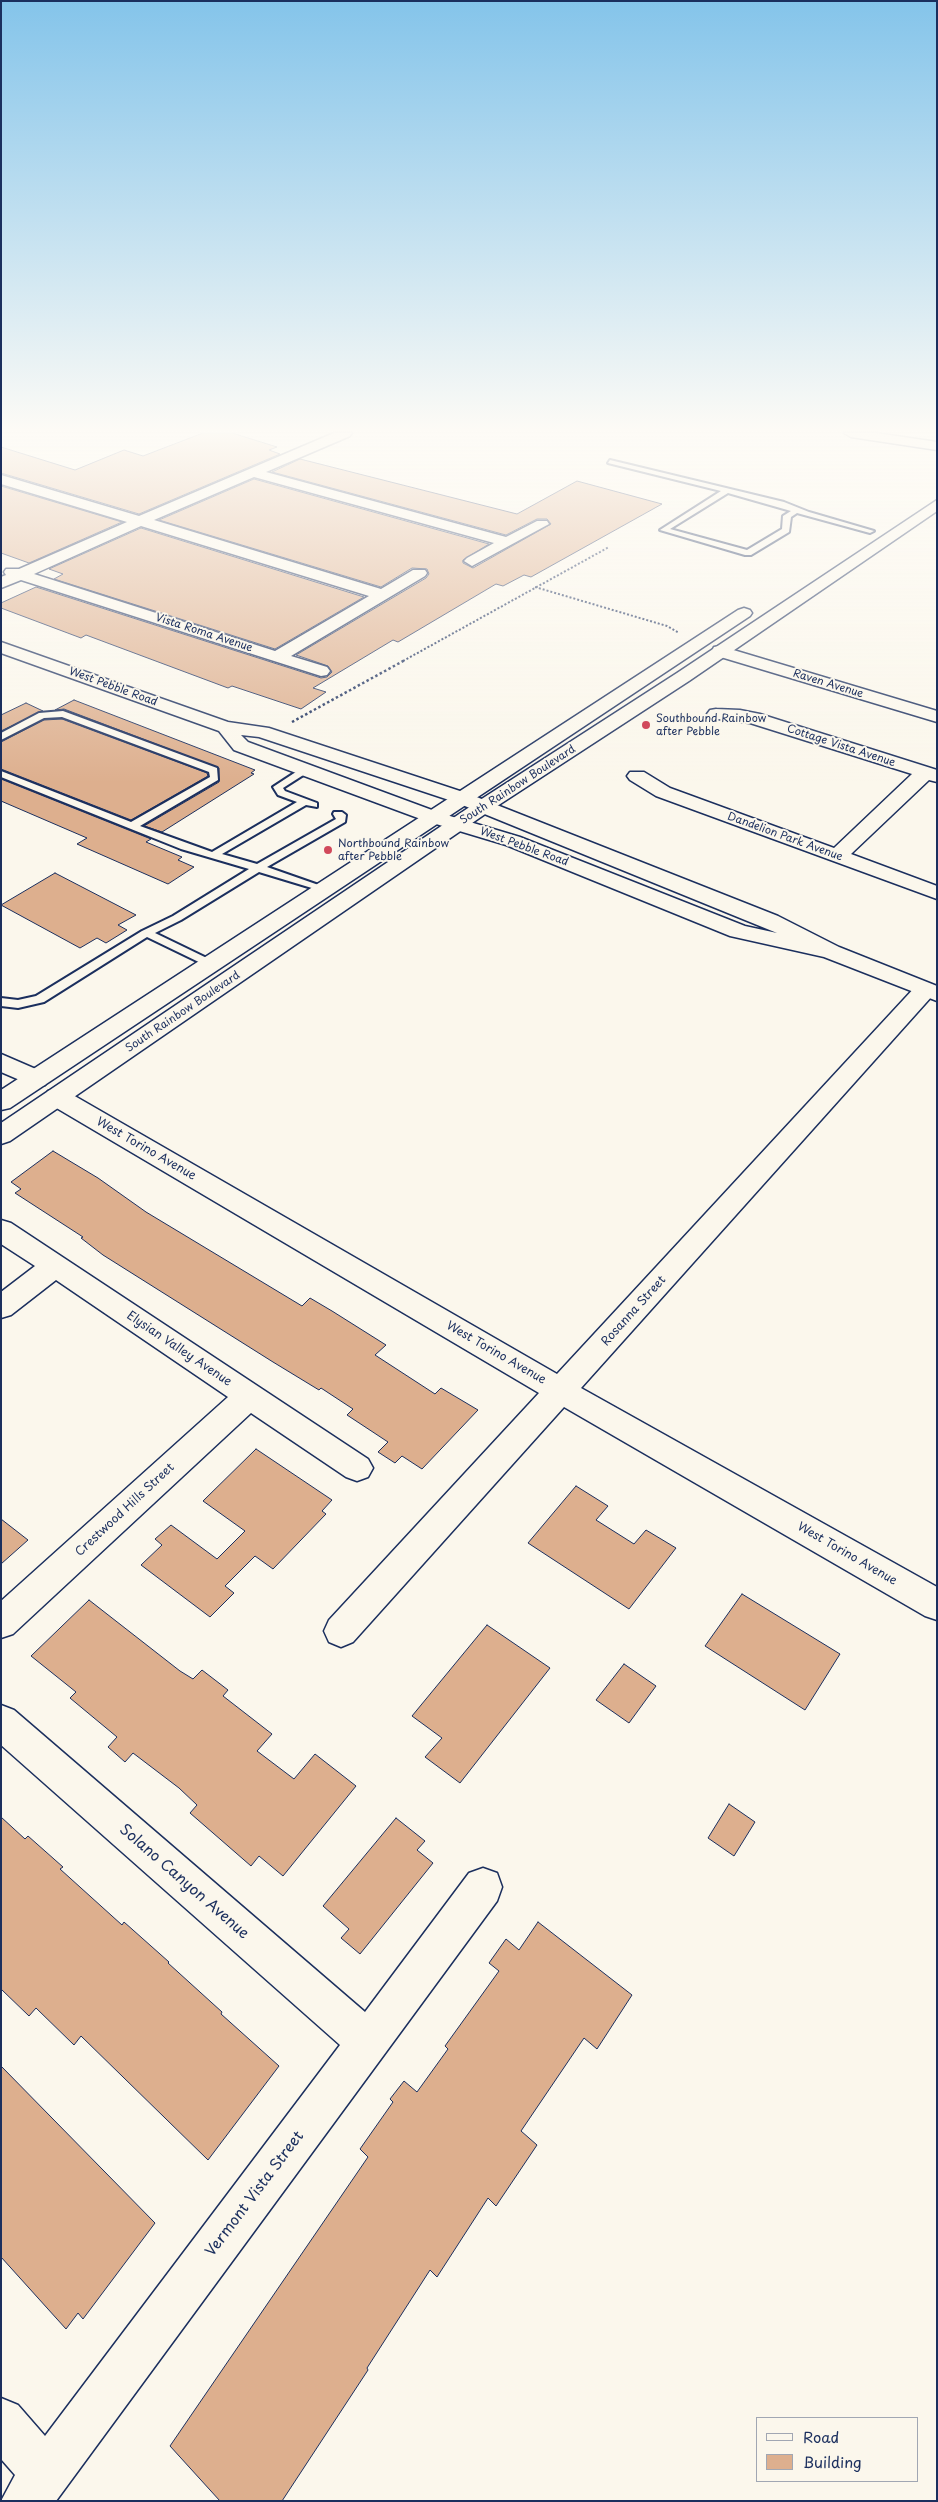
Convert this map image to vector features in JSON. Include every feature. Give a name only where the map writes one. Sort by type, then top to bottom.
[{"type":"main road","points":[[1,583],[75,550]]},
{"type":"main road","points":[[235,550],[381,594]]},
{"type":"main road","points":[[472,561],[493,550]]},
{"type":"main road","name":"South Rainbow Boulevard","points":[[1,1135],[484,806],[683,677],[869,550]]},
{"type":"main road","name":"Vista Roma Avenue","points":[[1,568],[321,671]]},
{"type":"main road","points":[[277,657],[419,572]]},
{"type":"main road","name":"South Rainbow Boulevard","points":[[1,1102],[757,604]]},
{"type":"main road","points":[[720,651],[715,649],[716,643],[738,627],[734,620]]},
{"type":"main road","points":[[683,677],[678,667],[702,649],[697,643]]},
{"type":"main road","name":"West Pebble Road","points":[[1,647],[225,727],[262,732],[484,806],[770,921],[831,952],[931,992]]},
{"type":"main road","name":"Raven Avenue","points":[[720,651],[935,714]]},
{"type":"main road","name":"Cottage Vista Avenue","points":[[716,714],[740,715],[754,718],[931,774]]},
{"type":"main road","name":"West Pebble Road","points":[[225,727],[241,746],[433,817],[513,841],[738,931],[831,952]]},
{"type":"main road","points":[[837,856],[931,774]]},
{"type":"main road","name":"Dandelion Park Avenue","points":[[636,776],[663,792],[937,893]]},
{"type":"main road","points":[[57,1097],[95,1054],[168,1004],[202,970]]},
{"type":"main road","name":"Rosanna Street","points":[[341,1631],[931,992]]},
{"type":"main road","points":[[1,1062],[36,1079],[21,1098],[1,1116]]},
{"type":"main road","name":"West Torino Avenue","points":[[57,1097],[561,1391],[937,1606]]},
{"type":"main road","name":"Elysian Valley Avenue","points":[[1,1230],[357,1468]]},
{"type":"main road","points":[[1,1307],[55,1266]]},
{"type":"main road","name":"Crestwood Hills Street","points":[[1,1624],[250,1396]]},
{"type":"main road","name":"Solano Canyon Avenue","points":[[1,1722],[368,2042]]},
{"type":"main road","name":"Vermont Vista Street","points":[[36,2487],[483,1887]]},
{"type":"main road","points":[[1,2422],[36,2487]]},
{"type":"lane","points":[[736,550],[748,553],[753,550]]},
{"type":"lane","points":[[1,737],[42,715],[63,714],[214,770],[215,778],[132,826]]},
{"type":"lane","points":[[214,855],[265,829],[309,803],[281,792],[278,787],[305,770]]},
{"type":"lane","points":[[1,774],[185,847],[325,889]]},
{"type":"lane","points":[[1,1002],[18,1004],[40,999],[146,933],[177,918],[297,843],[341,820],[341,815],[338,814]]},
{"type":"lane","points":[[146,933],[202,970]]},
{"type":"path","points":[[292,722],[604,550]]},
{"type":"path","points":[[535,587],[667,626],[697,643]]},
{"type":"building","points":[[1,550],[59,550],[29,563],[1,553]]},
{"type":"building","points":[[92,550],[211,550],[364,597],[275,649],[54,579],[63,574],[49,569]]},
{"type":"building","points":[[258,550],[480,550],[463,560],[463,563],[473,568],[505,550],[580,550],[531,577],[524,575],[503,586],[496,584],[398,642],[393,640],[313,688],[326,692],[301,709],[232,686],[228,688],[86,635],[81,638],[1,608],[1,603],[36,587],[321,678],[327,677],[332,672],[328,666],[296,655],[426,578],[429,574],[427,569],[412,568],[381,587]]},
{"type":"building","points":[[74,700],[255,770],[251,773],[254,774],[162,832],[144,826],[219,782],[219,768],[64,709],[55,710]]},
{"type":"building","points":[[26,703],[43,711],[1,731],[1,715]]},
{"type":"building","points":[[62,719],[207,773],[208,776],[131,820],[1,769],[1,742],[44,720]]},
{"type":"building","points":[[1,779],[151,839],[146,842],[182,857],[178,860],[194,867],[168,884],[77,844],[87,838],[1,801]]},
{"type":"building","points":[[55,873],[136,915],[118,925],[127,930],[106,943],[97,938],[80,948],[1,905]]},
{"type":"building","points":[[53,1151],[98,1178],[146,1212],[302,1306],[310,1298],[386,1345],[375,1355],[435,1394],[441,1388],[478,1410],[422,1469],[402,1456],[395,1463],[378,1452],[388,1442],[347,1415],[353,1409],[321,1388],[319,1390],[273,1362],[103,1255],[81,1238],[83,1237],[15,1193],[21,1189],[11,1182]]},
{"type":"building","points":[[256,1449],[332,1500],[322,1511],[326,1514],[273,1569],[255,1556],[225,1586],[234,1593],[210,1617],[141,1565],[162,1545],[155,1539],[171,1525],[217,1559],[245,1531],[203,1501]]},
{"type":"building","points":[[576,1486],[608,1506],[596,1520],[634,1544],[646,1530],[676,1548],[629,1609],[528,1543]]},
{"type":"building","points":[[1,1519],[28,1540],[1,1564]]},
{"type":"building","points":[[742,1594],[840,1654],[805,1710],[705,1646]]},
{"type":"building","points":[[89,1600],[180,1671],[193,1679],[202,1670],[228,1690],[223,1696],[272,1734],[257,1751],[294,1779],[315,1754],[356,1786],[283,1876],[259,1856],[251,1866],[190,1813],[197,1805],[179,1788],[133,1753],[125,1762],[108,1747],[117,1737],[70,1698],[76,1692],[31,1656]]},
{"type":"building","points":[[487,1625],[550,1668],[460,1783],[425,1757],[442,1738],[412,1716]]},
{"type":"building","points":[[624,1664],[656,1686],[629,1723],[596,1700]]},
{"type":"building","points":[[729,1804],[755,1822],[734,1856],[708,1838]]},
{"type":"building","points":[[1,1817],[25,1839],[28,1836],[63,1867],[60,1869],[122,1925],[124,1922],[169,1962],[222,2012],[221,2014],[279,2066],[208,2160],[81,2036],[74,2045],[36,2008],[29,2016],[1,1989]]},
{"type":"building","points":[[396,1818],[425,1841],[417,1850],[433,1863],[360,1954],[341,1938],[349,1929],[323,1906]]},
{"type":"building","points":[[538,1922],[632,1995],[597,2049],[584,2038],[521,2131],[537,2145],[496,2206],[488,2198],[437,2277],[430,2270],[367,2368],[368,2370],[282,2501],[220,2501],[170,2446],[368,2157],[360,2149],[393,2102],[390,2099],[404,2081],[417,2092],[448,2049],[445,2046],[499,1971],[489,1963],[506,1939],[519,1950]]},
{"type":"building","points":[[1,2066],[155,2223],[83,2319],[78,2313],[66,2329],[1,2257]]},
{"type":"place","name":"Southbound Rainbow after Pebble","points":[[646,725]]},
{"type":"place","name":"Northbound Rainbow after Pebble","points":[[328,850]]}]
